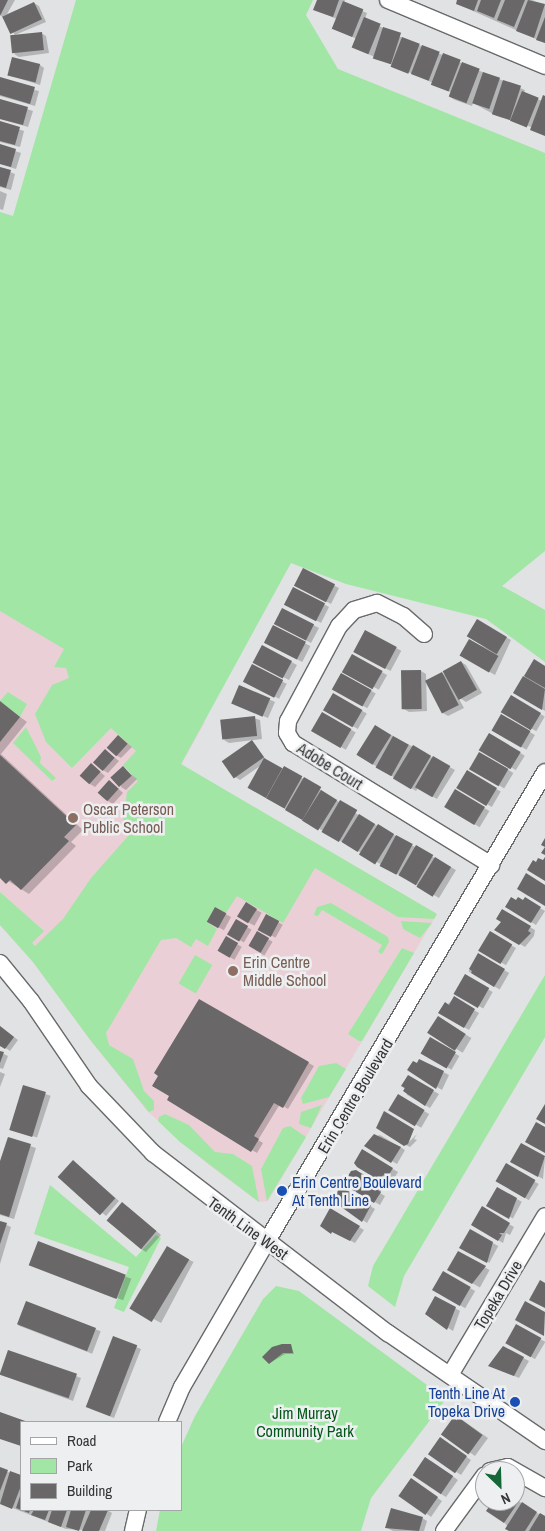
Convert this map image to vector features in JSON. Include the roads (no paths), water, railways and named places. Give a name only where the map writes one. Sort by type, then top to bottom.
[{"type":"street","points":[[388,0],[545,66]]},
{"type":"street","name":"Adobe Court","points":[[424,634],[403,616],[376,603],[354,610],[340,626],[288,721],[287,733],[293,743],[491,865]]},
{"type":"street","name":"Erin Centre Boulevard","points":[[167,1421],[182,1387],[266,1242],[545,772]]},
{"type":"street","name":"Tenth Line West","points":[[0,964],[113,1113],[153,1154],[266,1242],[388,1333],[545,1441]]},
{"type":"street","name":"Topeka Drive","points":[[450,1375],[545,1216]]},
{"type":"street","points":[[525,1477],[545,1488]]},
{"type":"street","points":[[444,1531],[475,1489]]},
{"type":"street","points":[[133,1531],[138,1511]]},
{"type":"place","name":"Oscar Peterson Public School","points":[[73,818]]},
{"type":"place","name":"Erin Centre Middle School","points":[[233,971]]},
{"type":"place","name":"Erin Centre Boulevard At Tenth Line","points":[[282,1191]]},
{"type":"place","name":"Tenth Line At Topeka Drive","points":[[515,1402]]},
{"type":"park label","name":"Jim Murray Community Park","points":[[305,1422]]}]
